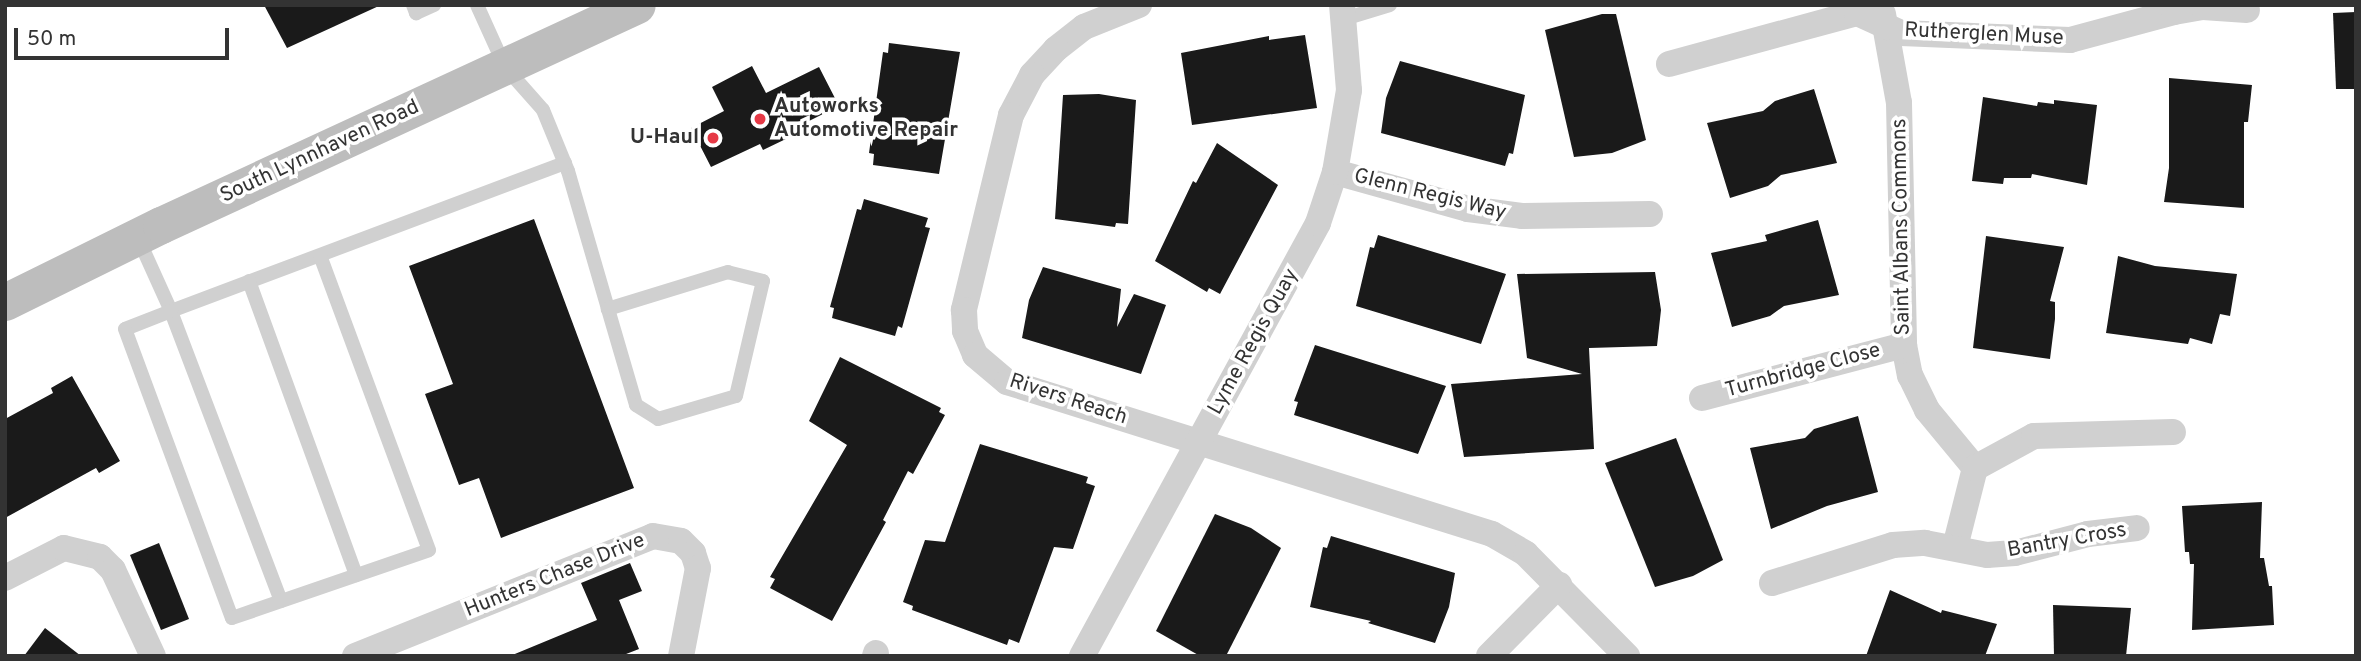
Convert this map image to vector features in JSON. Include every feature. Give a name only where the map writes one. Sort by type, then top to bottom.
[{"type":"street","name":"South Lynnhaven Road","points":[[5,302],[137,237],[637,5]]},
{"type":"street","name":"Rivers Reach","points":[[1139,5],[1084,27],[1032,75],[1011,115],[964,310],[965,331],[975,355],[1007,382],[1492,534],[1526,554],[1559,584],[1627,656]]},
{"type":"street","name":"Rutherglen Muse","points":[[1669,64],[1857,13],[1883,17],[1901,33],[2070,40],[2174,12],[2203,7],[2247,10]]},
{"type":"street","name":"Lyme Regis Quay","points":[[1082,656],[1294,273],[1335,172],[1349,90],[1343,12]]},
{"type":"street","name":"Saint Albans Commons","points":[[1883,17],[1899,103],[1904,345],[1910,375],[1927,410],[1975,468]]},
{"type":"street","name":"Glenn Regis Way","points":[[1335,172],[1468,209],[1522,216],[1650,214]]},
{"type":"street","name":"Turnbridge Close","points":[[1702,398],[1904,345]]},
{"type":"street","points":[[1772,583],[1908,544],[1955,547],[1975,468],[2034,436],[2173,432]]},
{"type":"street","name":"Bantry Cross","points":[[1955,547],[1987,555],[2015,554],[2088,534],[2137,528]]},
{"type":"street","name":"Hunters Chase Drive","points":[[355,656],[653,536],[681,541],[693,553],[698,568],[681,656]]},
{"type":"street","points":[[5,578],[64,548],[100,557],[113,570],[153,656]]},
{"type":"street","points":[[1489,656],[1559,584]]},
{"type":"lane","points":[[413,5],[416,13],[434,5]]},
{"type":"lane","points":[[477,5],[505,67],[543,110],[565,163],[636,405],[659,419],[736,396],[763,281],[728,272],[608,309]]},
{"type":"lane","points":[[1343,12],[1390,5]]},
{"type":"lane","points":[[320,255],[429,550],[232,618],[125,329],[248,281],[565,163]]},
{"type":"lane","points":[[137,237],[171,311],[281,601]]},
{"type":"lane","points":[[248,281],[356,575]]},
{"type":"building","points":[[264,5],[381,5],[287,48]]},
{"type":"building","points":[[2356,12],[2356,89],[2336,89],[2333,13]]},
{"type":"building","points":[[1602,14],[1616,14],[1646,140],[1612,153],[1574,157],[1545,30]]},
{"type":"building","points":[[1305,35],[1317,108],[1192,125],[1181,53],[1269,36],[1269,40]]},
{"type":"building","points":[[889,43],[960,52],[939,174],[873,165],[874,154],[869,153],[883,52],[888,53]]},
{"type":"building","points":[[1400,61],[1525,95],[1513,154],[1509,153],[1505,166],[1381,133],[1386,98]]},
{"type":"building","name":"Autoworks Automotive Repair","points":[[752,66],[766,93],[819,67],[839,106],[787,132],[790,137],[763,150],[760,144],[711,167],[691,128],[724,111],[712,87]]},
{"type":"building","points":[[2169,78],[2252,85],[2248,122],[2244,122],[2244,208],[2164,202],[2169,168]]},
{"type":"building","points":[[1814,89],[1837,163],[1781,175],[1768,186],[1730,198],[1707,123],[1763,111],[1775,101]]},
{"type":"building","points":[[1099,94],[1136,100],[1128,224],[1116,223],[1115,227],[1055,219],[1063,95]]},
{"type":"building","points":[[1983,97],[2037,106],[2038,102],[2054,104],[2054,100],[2097,105],[2087,185],[2032,174],[2031,178],[2004,178],[2003,184],[1972,181]]},
{"type":"building","points":[[1217,143],[1278,185],[1220,294],[1209,288],[1207,292],[1155,261],[1193,181],[1196,183]]},
{"type":"building","points":[[864,199],[928,218],[925,227],[930,228],[902,328],[898,326],[895,336],[832,318],[834,308],[830,307],[857,209],[861,210]]},
{"type":"building","points":[[534,219],[634,488],[501,538],[479,478],[459,485],[425,394],[453,384],[409,266]]},
{"type":"building","points":[[1818,220],[1839,295],[1784,306],[1770,316],[1732,327],[1711,253],[1767,241],[1765,235]]},
{"type":"building","points":[[1378,235],[1506,274],[1481,344],[1356,306],[1370,247],[1374,248]]},
{"type":"building","points":[[1986,236],[2064,247],[2050,301],[2055,302],[2055,319],[2050,359],[1973,348]]},
{"type":"building","points":[[2118,256],[2155,266],[2237,274],[2230,316],[2220,314],[2212,344],[2190,338],[2188,344],[2106,333]]},
{"type":"building","points":[[1043,267],[1121,289],[1117,327],[1134,294],[1166,305],[1141,374],[1022,338],[1029,300]]},
{"type":"building","points":[[1655,272],[1661,310],[1657,346],[1589,348],[1594,449],[1464,457],[1451,384],[1582,374],[1527,358],[1517,274]]},
{"type":"building","points":[[1315,345],[1446,386],[1418,454],[1294,415],[1298,402],[1294,401]]},
{"type":"building","points":[[840,357],[941,408],[939,412],[945,415],[913,474],[908,471],[883,520],[886,522],[832,621],[770,588],[775,579],[770,577],[847,445],[809,421]]},
{"type":"building","points":[[72,376],[120,461],[99,473],[96,468],[5,518],[5,419],[53,393],[51,388]]},
{"type":"building","points":[[1858,416],[1878,492],[1827,506],[1771,529],[1750,448],[1805,438],[1814,429]]},
{"type":"building","points":[[1676,438],[1723,560],[1693,576],[1655,587],[1605,463]]},
{"type":"building","points":[[980,444],[1088,477],[1086,483],[1095,486],[1073,549],[1054,547],[1019,643],[1009,639],[1007,645],[912,610],[913,606],[903,602],[925,540],[945,542]]},
{"type":"building","points":[[2262,502],[2260,558],[2264,558],[2269,586],[2272,586],[2274,625],[2192,630],[2194,564],[2190,564],[2189,552],[2185,552],[2182,506]]},
{"type":"building","points":[[1215,514],[1251,528],[1281,548],[1226,656],[1200,656],[1156,631]]},
{"type":"building","points":[[1331,536],[1455,573],[1449,607],[1435,643],[1368,623],[1371,621],[1310,607],[1323,547],[1327,548]]},
{"type":"building","points":[[159,543],[189,619],[161,630],[130,555]]},
{"type":"building","points":[[630,563],[642,591],[619,600],[639,649],[621,656],[510,656],[597,620],[581,583]]},
{"type":"building","points":[[1890,590],[1941,613],[1942,610],[1997,624],[1985,656],[1866,656]]},
{"type":"building","points":[[2053,605],[2131,608],[2126,656],[2054,656]]},
{"type":"building","points":[[45,628],[81,656],[24,656]]},
{"type":"place","name":"Autoworks Automotive Repair","points":[[760,119]]},
{"type":"place","name":"U-Haul","points":[[713,138]]}]
